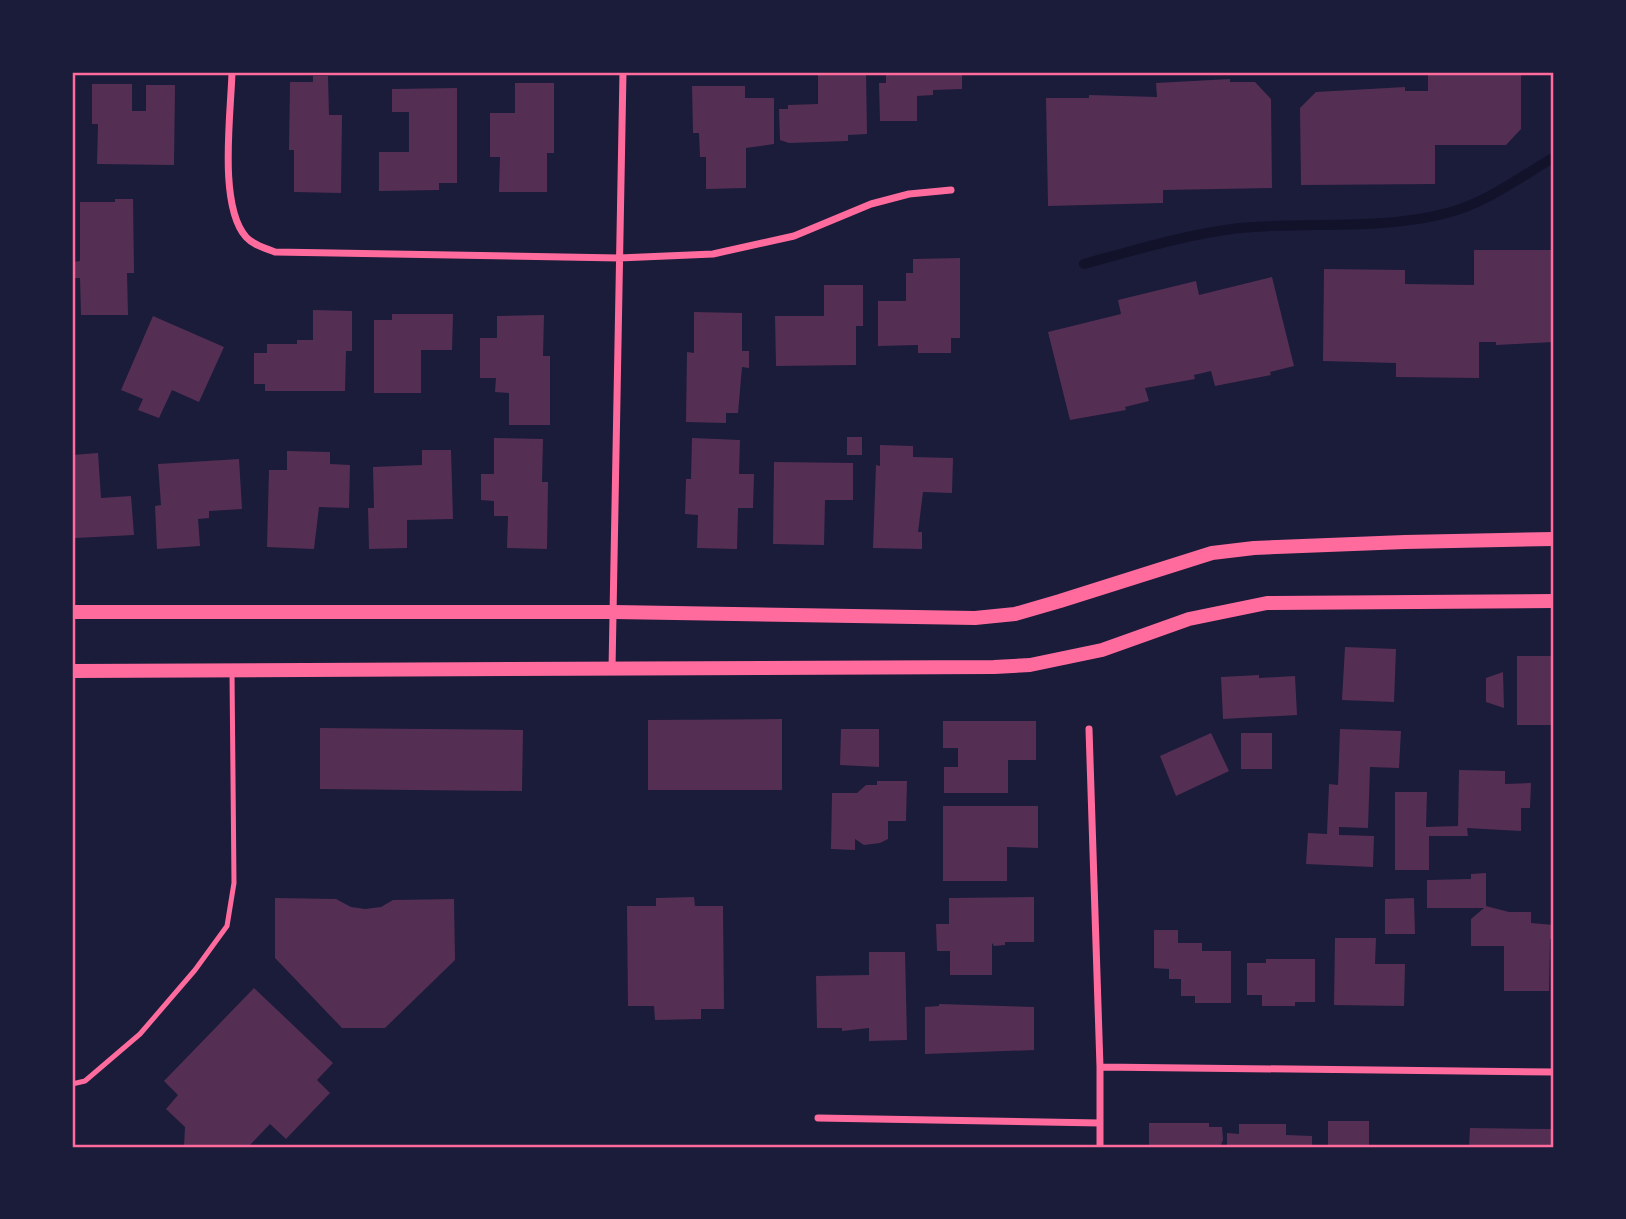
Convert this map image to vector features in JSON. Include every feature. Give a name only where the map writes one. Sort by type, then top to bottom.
[{"type":"main road","points":[[72,612],[614,612],[975,618],[1015,614],[1212,553],[1254,548],[1378,543],[1554,540]]},
{"type":"main road","points":[[72,670],[1030,665],[1102,650],[1189,619],[1227,609],[1267,603],[1554,601]]},
{"type":"street","points":[[232,72],[230,199],[236,222],[247,238],[275,252],[682,257],[749,248],[794,236],[871,204],[909,194],[951,190]]},
{"type":"street","points":[[612,669],[622,72]]},
{"type":"street","points":[[1089,730],[1100,1067],[1100,1147]]},
{"type":"street","points":[[1100,1067],[1554,1072]]},
{"type":"street","points":[[818,1118],[1100,1123]]},
{"type":"lane","points":[[72,1084],[85,1081],[140,1034],[195,970],[228,926],[234,883],[232,670]]},
{"type":"building","points":[[818,72],[866,72],[867,134],[848,135],[848,141],[789,143],[780,140],[779,109],[788,109],[788,105],[818,104]]},
{"type":"building","points":[[886,72],[962,72],[962,89],[933,90],[933,95],[917,96],[917,121],[880,121],[879,83],[886,83]]},
{"type":"building","points":[[1428,72],[1521,72],[1521,129],[1506,145],[1435,145],[1435,184],[1301,185],[1300,108],[1316,92],[1405,87],[1405,91],[1428,91]]},
{"type":"building","points":[[313,76],[328,76],[329,115],[342,115],[341,193],[294,192],[294,150],[289,150],[290,82],[313,82]]},
{"type":"building","points":[[1230,79],[1230,82],[1255,82],[1271,99],[1272,188],[1163,190],[1163,203],[1048,206],[1046,98],[1089,98],[1089,95],[1157,97],[1156,83]]},
{"type":"building","points":[[515,83],[554,83],[554,153],[547,153],[547,192],[499,192],[500,157],[490,157],[490,113],[515,113]]},
{"type":"building","points":[[92,84],[132,84],[132,111],[146,111],[146,85],[175,85],[174,165],[97,164],[98,124],[92,124]]},
{"type":"building","points":[[692,86],[745,86],[745,98],[774,98],[774,144],[746,148],[746,188],[706,189],[706,157],[700,157],[699,133],[693,133]]},
{"type":"building","points":[[457,88],[457,183],[439,183],[439,190],[379,191],[379,152],[409,152],[409,112],[392,112],[392,89]]},
{"type":"building","points":[[115,199],[133,199],[134,273],[127,273],[128,315],[81,315],[80,278],[72,278],[72,262],[80,261],[80,202],[115,202]]},
{"type":"building","points":[[1474,250],[1554,250],[1554,342],[1496,345],[1496,342],[1479,342],[1479,378],[1396,377],[1396,363],[1323,361],[1324,269],[1405,270],[1405,284],[1474,285]]},
{"type":"building","points":[[960,258],[960,338],[951,338],[951,353],[918,353],[918,345],[878,346],[878,301],[906,301],[906,273],[913,273],[913,259]]},
{"type":"building","points":[[1272,277],[1294,366],[1270,372],[1271,375],[1215,386],[1211,371],[1194,375],[1195,379],[1145,388],[1149,401],[1125,407],[1126,410],[1070,420],[1048,332],[1121,314],[1118,300],[1196,281],[1199,295]]},
{"type":"building","points":[[824,285],[863,285],[863,326],[856,326],[856,365],[776,366],[775,316],[824,316]]},
{"type":"building","points":[[313,310],[352,311],[352,351],[346,351],[345,391],[265,391],[265,384],[254,384],[254,353],[267,353],[267,344],[297,344],[297,340],[313,340]]},
{"type":"building","points":[[694,312],[742,313],[742,351],[749,351],[749,368],[742,367],[738,413],[726,413],[726,423],[686,422],[687,352],[694,353]]},
{"type":"building","points":[[392,314],[453,314],[452,350],[421,350],[421,393],[374,393],[374,320],[392,320]]},
{"type":"building","points":[[544,315],[543,356],[550,356],[550,425],[509,425],[509,393],[495,392],[496,378],[480,378],[480,338],[497,338],[497,316]]},
{"type":"building","points":[[153,316],[224,347],[199,402],[172,390],[159,418],[138,410],[143,399],[121,390]]},
{"type":"building","points":[[847,437],[862,437],[862,455],[847,455]]},
{"type":"building","points":[[494,438],[543,439],[542,482],[548,482],[547,549],[507,548],[508,516],[494,516],[494,501],[481,500],[481,474],[494,474]]},
{"type":"building","points":[[692,438],[740,440],[739,474],[754,474],[753,508],[738,508],[737,549],[697,548],[698,515],[685,514],[686,479],[691,479]]},
{"type":"building","points":[[880,445],[913,446],[913,457],[953,458],[952,493],[923,492],[918,532],[922,532],[922,549],[873,548],[876,465],[880,466]]},
{"type":"building","points":[[422,450],[451,450],[453,519],[407,520],[407,548],[369,549],[368,508],[374,508],[373,467],[422,465]]},
{"type":"building","points":[[287,451],[330,452],[330,464],[350,465],[349,508],[319,507],[314,549],[267,547],[269,470],[287,470]]},
{"type":"building","points":[[98,453],[101,498],[131,496],[134,535],[75,538],[72,533],[72,455]]},
{"type":"building","points":[[239,459],[242,509],[209,511],[209,518],[198,519],[200,546],[157,549],[155,506],[161,505],[158,464]]},
{"type":"building","points":[[774,462],[853,463],[853,500],[825,500],[824,545],[773,544]]},
{"type":"building","points":[[1345,647],[1396,649],[1394,702],[1342,700]]},
{"type":"building","points":[[1517,656],[1554,656],[1554,725],[1517,725]]},
{"type":"building","points":[[1503,672],[1504,708],[1486,702],[1486,678]]},
{"type":"building","points":[[1259,675],[1259,678],[1295,676],[1297,715],[1223,719],[1221,677]]},
{"type":"building","points":[[782,719],[782,790],[648,790],[648,720]]},
{"type":"building","points":[[943,721],[1036,721],[1036,760],[1008,760],[1008,793],[944,793],[944,767],[958,767],[958,748],[943,748]]},
{"type":"building","points":[[320,728],[523,730],[522,791],[320,789]]},
{"type":"building","points":[[841,729],[879,729],[879,767],[840,765]]},
{"type":"building","points":[[1340,729],[1401,731],[1399,768],[1370,767],[1368,828],[1339,827],[1339,835],[1374,836],[1373,867],[1306,864],[1308,833],[1327,834],[1329,784],[1338,785]]},
{"type":"building","points":[[1211,733],[1229,771],[1176,796],[1160,756]]},
{"type":"building","points":[[1241,733],[1272,733],[1272,769],[1241,769]]},
{"type":"building","points":[[1459,770],[1505,771],[1505,784],[1531,783],[1530,808],[1521,808],[1521,831],[1467,828],[1468,836],[1429,836],[1429,870],[1395,870],[1395,792],[1427,792],[1426,827],[1458,826]]},
{"type":"building","points":[[877,781],[907,781],[906,821],[888,821],[888,839],[880,843],[864,845],[855,839],[855,850],[831,849],[832,793],[857,793],[866,785],[877,785]]},
{"type":"building","points":[[943,806],[1038,806],[1038,848],[1007,847],[1007,881],[943,881]]},
{"type":"building","points":[[1486,873],[1486,906],[1509,912],[1531,912],[1531,923],[1554,925],[1554,939],[1550,939],[1549,991],[1504,991],[1504,946],[1471,946],[1471,919],[1484,908],[1427,908],[1427,880],[1471,879],[1471,874]]},
{"type":"building","points":[[694,897],[695,906],[723,906],[724,1009],[701,1009],[701,1019],[655,1020],[654,1006],[628,1006],[627,906],[656,906],[656,898]]},
{"type":"building","points":[[1034,897],[1034,942],[1005,942],[1005,945],[994,946],[992,943],[992,975],[950,975],[950,951],[937,951],[936,924],[949,924],[949,898]]},
{"type":"building","points":[[275,898],[336,899],[351,907],[365,909],[381,907],[393,900],[454,899],[455,960],[385,1028],[342,1028],[275,958]]},
{"type":"building","points":[[1414,898],[1415,934],[1385,934],[1385,899]]},
{"type":"building","points":[[1154,930],[1178,930],[1178,943],[1202,943],[1202,951],[1231,951],[1231,1003],[1195,1003],[1195,996],[1181,996],[1181,979],[1169,979],[1169,969],[1154,968]]},
{"type":"building","points":[[1335,938],[1376,938],[1375,964],[1405,964],[1404,1006],[1334,1005]]},
{"type":"building","points":[[869,952],[905,952],[907,1040],[869,1041],[869,1028],[842,1031],[842,1028],[817,1028],[816,976],[869,975]]},
{"type":"building","points":[[1266,959],[1315,959],[1315,1002],[1295,1002],[1295,1006],[1262,1006],[1262,995],[1247,995],[1247,963],[1266,963]]},
{"type":"building","points":[[254,988],[333,1063],[317,1080],[330,1093],[286,1139],[270,1124],[248,1147],[184,1147],[185,1127],[166,1109],[178,1095],[164,1081]]},
{"type":"building","points":[[939,1004],[1034,1007],[1034,1050],[925,1054],[925,1007]]},
{"type":"building","points":[[1328,1121],[1369,1121],[1369,1147],[1328,1147]]},
{"type":"building","points":[[1149,1123],[1209,1123],[1209,1127],[1222,1127],[1223,1140],[1220,1147],[1149,1147]]},
{"type":"building","points":[[1239,1124],[1286,1124],[1286,1135],[1312,1136],[1312,1147],[1227,1147],[1227,1133],[1239,1134]]},
{"type":"building","points":[[1470,1128],[1554,1129],[1554,1147],[1469,1147]]},
{"type":"waterway","points":[[1084,264],[1161,243],[1240,228],[1370,224],[1421,219],[1461,209],[1488,197],[1551,159]]}]
